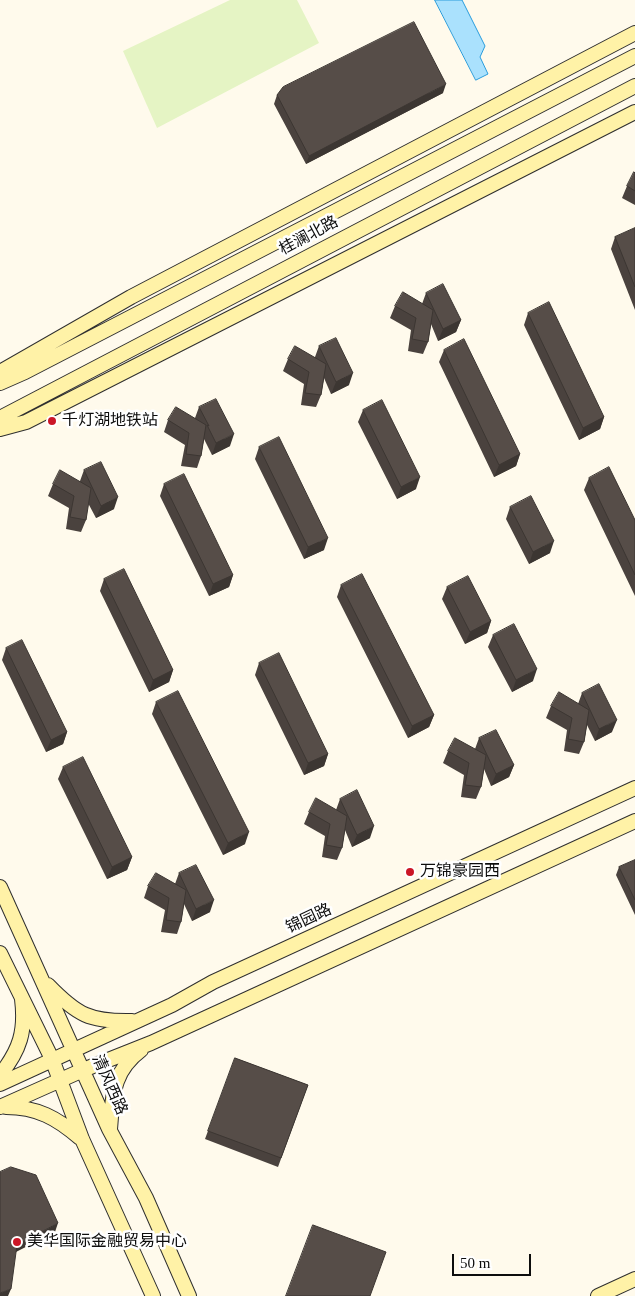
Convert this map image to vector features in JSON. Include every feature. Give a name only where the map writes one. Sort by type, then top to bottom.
[{"type":"main road","points":[[0,372],[148,288],[635,33]]},
{"type":"main road","name":"桂澜北路","points":[[0,383],[635,56]]},
{"type":"main road","name":"桂澜北路","points":[[0,418],[635,86]]},
{"type":"main road","points":[[0,429],[26,422],[635,112]]},
{"type":"main road","name":"锦园路","points":[[0,1084],[140,1020],[213,982],[635,788]]},
{"type":"main road","points":[[0,1107],[83,1070],[151,1043],[635,821]]},
{"type":"main road","name":"清风西路","points":[[0,886],[109,1129],[146,1198],[189,1296]]},
{"type":"main road","points":[[0,952],[52,1059],[82,1139],[153,1296]]},
{"type":"main road","points":[[40,976],[66,1003],[82,1015],[116,1021],[140,1020]]},
{"type":"main road","points":[[0,1075],[15,1055],[21,1034],[23,1012],[20,991]]},
{"type":"main road","points":[[109,1129],[115,1083],[123,1068],[151,1043]]},
{"type":"main road","points":[[0,1107],[22,1107],[41,1111],[64,1123],[82,1139]]},
{"type":"main road","points":[[598,1296],[635,1278]]},
{"type":"green space","points":[[230,0],[297,0],[319,43],[157,128],[123,51]]},
{"type":"water","points":[[435,0],[462,0],[485,46],[480,57],[488,74],[476,80]]},
{"type":"building","points":[[414,22],[446,84],[309,156],[277,95],[283,87]]},
{"type":"building","points":[[635,173],[635,191],[627,186]]},
{"type":"building","points":[[635,228],[635,287],[615,237]]},
{"type":"building","points":[[443,284],[461,320],[443,329],[426,293]]},
{"type":"building","points":[[403,292],[433,310],[428,342],[412,339],[416,318],[395,306]]},
{"type":"building","points":[[549,302],[604,417],[583,428],[528,313]]},
{"type":"building","points":[[336,338],[353,373],[336,382],[319,346]]},
{"type":"building","points":[[464,339],[520,454],[499,465],[444,350]]},
{"type":"building","points":[[295,346],[326,364],[321,395],[305,393],[309,372],[288,359]]},
{"type":"building","points":[[216,399],[234,434],[216,443],[199,407]]},
{"type":"building","points":[[382,400],[420,477],[401,487],[363,410]]},
{"type":"building","points":[[176,407],[206,425],[201,456],[186,454],[189,433],[168,420]]},
{"type":"building","points":[[279,437],[328,538],[308,547],[259,447]]},
{"type":"building","points":[[101,462],[118,497],[101,506],[84,470]]},
{"type":"building","points":[[609,467],[635,520],[635,575],[589,478]]},
{"type":"building","points":[[60,470],[91,488],[86,520],[70,517],[74,496],[53,484]]},
{"type":"building","points":[[184,474],[233,575],[213,584],[164,484]]},
{"type":"building","points":[[531,496],[554,541],[533,552],[510,507]]},
{"type":"building","points":[[124,569],[173,670],[153,680],[104,579]]},
{"type":"building","points":[[362,574],[434,715],[412,726],[341,585]]},
{"type":"building","points":[[468,576],[491,621],[470,632],[447,587]]},
{"type":"building","points":[[514,624],[537,669],[516,680],[493,635]]},
{"type":"building","points":[[22,640],[67,732],[51,740],[6,648]]},
{"type":"building","points":[[279,653],[328,754],[308,763],[259,663]]},
{"type":"building","points":[[599,684],[617,720],[599,729],[582,693]]},
{"type":"building","points":[[178,691],[249,832],[228,843],[156,702]]},
{"type":"building","points":[[559,692],[589,710],[584,742],[568,739],[572,718],[551,706]]},
{"type":"building","points":[[496,730],[514,765],[496,774],[479,738]]},
{"type":"building","points":[[455,738],[486,755],[481,787],[465,785],[469,763],[448,751]]},
{"type":"building","points":[[83,757],[132,857],[112,867],[63,767]]},
{"type":"building","points":[[357,790],[374,826],[357,835],[340,799]]},
{"type":"building","points":[[316,798],[347,816],[342,848],[326,845],[330,824],[309,812]]},
{"type":"building","points":[[635,860],[635,900],[619,867]]},
{"type":"building","points":[[196,865],[214,900],[196,909],[179,873]]},
{"type":"building","points":[[156,873],[186,890],[181,922],[166,920],[169,898],[148,886]]},
{"type":"building","points":[[235,1058],[308,1085],[281,1158],[208,1131]]},
{"type":"building","name":"美华国际金融贸易中心","points":[[11,1167],[36,1175],[58,1223],[17,1245],[11,1289],[0,1293],[0,1172]]},
{"type":"building","points":[[313,1225],[386,1252],[370,1296],[286,1296]]},
{"type":"place","name":"千灯湖地铁站","points":[[52,421]]},
{"type":"place","name":"万锦豪园西","points":[[410,872]]},
{"type":"place","name":"美华国际金融贸易中心","points":[[17,1242]]}]
